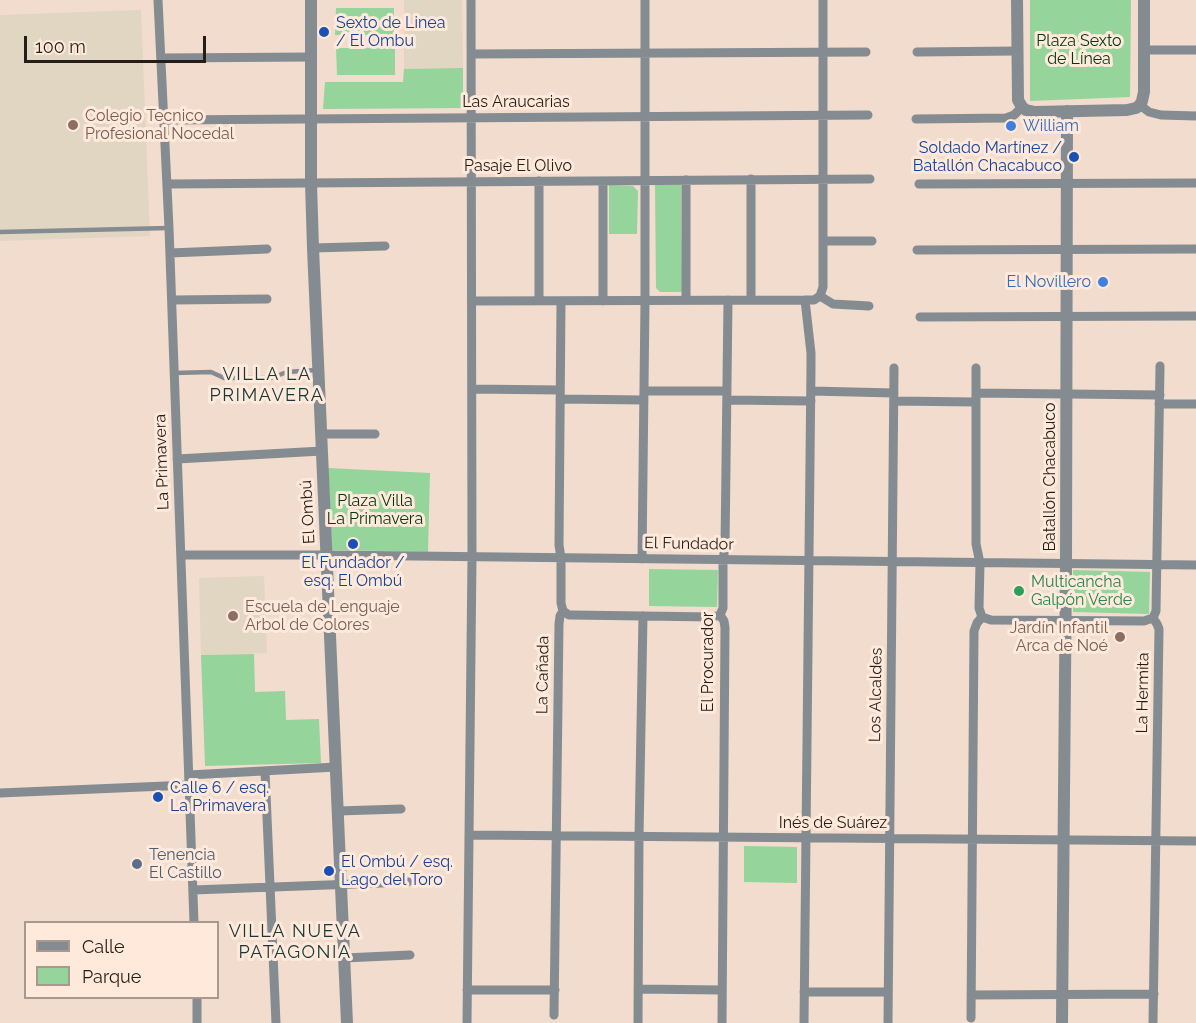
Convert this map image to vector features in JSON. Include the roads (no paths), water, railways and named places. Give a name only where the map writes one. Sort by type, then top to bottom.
[{"type":"street","name":"La Primavera","points":[[158,0],[172,300],[194,921]]},
{"type":"street","name":"El Ombú","points":[[311,0],[313,248],[347,1023]]},
{"type":"street","points":[[467,1023],[472,557],[471,0]]},
{"type":"street","points":[[642,559],[645,0]]},
{"type":"street","points":[[472,301],[814,300],[820,296],[823,290],[823,0]]},
{"type":"street","points":[[1017,0],[1018,100],[1022,107],[1030,111],[1127,110],[1140,105],[1144,97],[1144,0]]},
{"type":"street","points":[[1144,50],[1196,50]]},
{"type":"street","points":[[917,52],[1017,51]]},
{"type":"street","points":[[471,54],[866,52]]},
{"type":"street","points":[[161,58],[311,57]]},
{"type":"street","points":[[1140,105],[1149,112],[1161,116],[1196,116]]},
{"type":"street","points":[[916,118],[1005,118],[1014,115],[1022,107]]},
{"type":"street","name":"Batallón Chacabuco","points":[[1062,1023],[1067,111]]},
{"type":"street","name":"Las Araucarias","points":[[164,120],[868,114]]},
{"type":"street","points":[[751,179],[751,300]]},
{"type":"street","name":"Pasaje El Olivo","points":[[167,184],[870,179]]},
{"type":"street","points":[[686,180],[686,300]]},
{"type":"street","points":[[539,181],[539,301]]},
{"type":"street","points":[[603,181],[603,301]]},
{"type":"street","points":[[919,184],[1196,183]]},
{"type":"street","points":[[823,241],[872,241]]},
{"type":"street","points":[[313,248],[385,246]]},
{"type":"street","points":[[170,253],[267,249]]},
{"type":"street","points":[[916,250],[1196,249]]},
{"type":"street","points":[[820,296],[833,304],[869,306]]},
{"type":"street","points":[[172,300],[267,298]]},
{"type":"street","name":"El Procurador","points":[[722,1023],[724,624],[720,615],[723,608],[725,547],[728,300]]},
{"type":"street","points":[[804,1023],[811,396],[811,353],[805,300]]},
{"type":"street","name":"La Cañada","points":[[554,1015],[558,624],[563,611],[559,545],[561,301]]},
{"type":"street","points":[[920,317],[1196,316]]},
{"type":"street","name":"La Hermita","points":[[1153,1023],[1159,629],[1153,618],[1156,610],[1160,366]]},
{"type":"street","name":"Los Alcaldes","points":[[888,1023],[894,368]]},
{"type":"street","points":[[976,368],[976,544],[980,563],[979,608],[982,617]]},
{"type":"street","points":[[472,389],[560,395],[976,398],[1066,394],[1159,399],[1196,404]]},
{"type":"street","points":[[321,434],[375,434]]},
{"type":"street","points":[[177,459],[322,451]]},
{"type":"street","name":"El Fundador","points":[[181,555],[1196,565]]},
{"type":"street","points":[[563,611],[569,615],[712,617],[720,615]]},
{"type":"street","points":[[638,1023],[642,616]]},
{"type":"street","points":[[982,617],[991,620],[1065,621],[1148,621],[1153,618]]},
{"type":"street","points":[[971,1018],[975,631],[982,617]]},
{"type":"street","points":[[189,775],[336,767]]},
{"type":"street","points":[[265,771],[276,1023]]},
{"type":"street","points":[[0,793],[189,785]]},
{"type":"street","points":[[338,811],[401,808]]},
{"type":"street","name":"Inés de Suárez","points":[[469,835],[1196,841]]},
{"type":"street","points":[[193,890],[408,882]]},
{"type":"street","points":[[344,958],[410,955]]},
{"type":"street","points":[[638,989],[722,990]]},
{"type":"street","points":[[467,990],[555,990]]},
{"type":"street","points":[[804,992],[888,992]]},
{"type":"street","points":[[971,995],[1154,994]]},
{"type":"street","points":[[196,999],[197,1023]]},
{"type":"lane","points":[[0,232],[169,228]]},
{"type":"lane","points":[[174,373],[211,372],[224,378],[271,378],[286,372],[318,370]]},
{"type":"place","name":"Sexto de Linea / El Ombu","points":[[324,32]]},
{"type":"place","name":"Colegio Tecnico Profesional Nocedal","points":[[73,125]]},
{"type":"place","name":"William","points":[[1011,126]]},
{"type":"place","name":"Soldado Martínez / Batallón Chacabuco","points":[[1074,157]]},
{"type":"place","name":"El Novillero","points":[[1103,282]]},
{"type":"place","name":"El Fundador / esq. El Ombú","points":[[353,544]]},
{"type":"place","name":"Multicancha Galpón Verde","points":[[1019,591]]},
{"type":"place","name":"Escuela de Lenguaje Arbol de Colores","points":[[233,616]]},
{"type":"place","name":"Jardín Infantil Arca de Noé","points":[[1120,637]]},
{"type":"place","name":"Calle 6 / esq. La Primavera","points":[[158,797]]},
{"type":"place","name":"Tenencia El Castillo","points":[[137,864]]},
{"type":"place","name":"El Ombú / esq. Lago del Toro","points":[[329,871]]},
{"type":"district","name":"VILLA LA PRIMAVERA","points":[[267,385]]},
{"type":"district","name":"VILLA NUEVA PATAGONIA","points":[[295,942]]},
{"type":"park label","name":"Plaza Sexto de Línea","points":[[1079,50]]},
{"type":"park label","name":"Plaza Villa La Primavera","points":[[375,510]]}]
